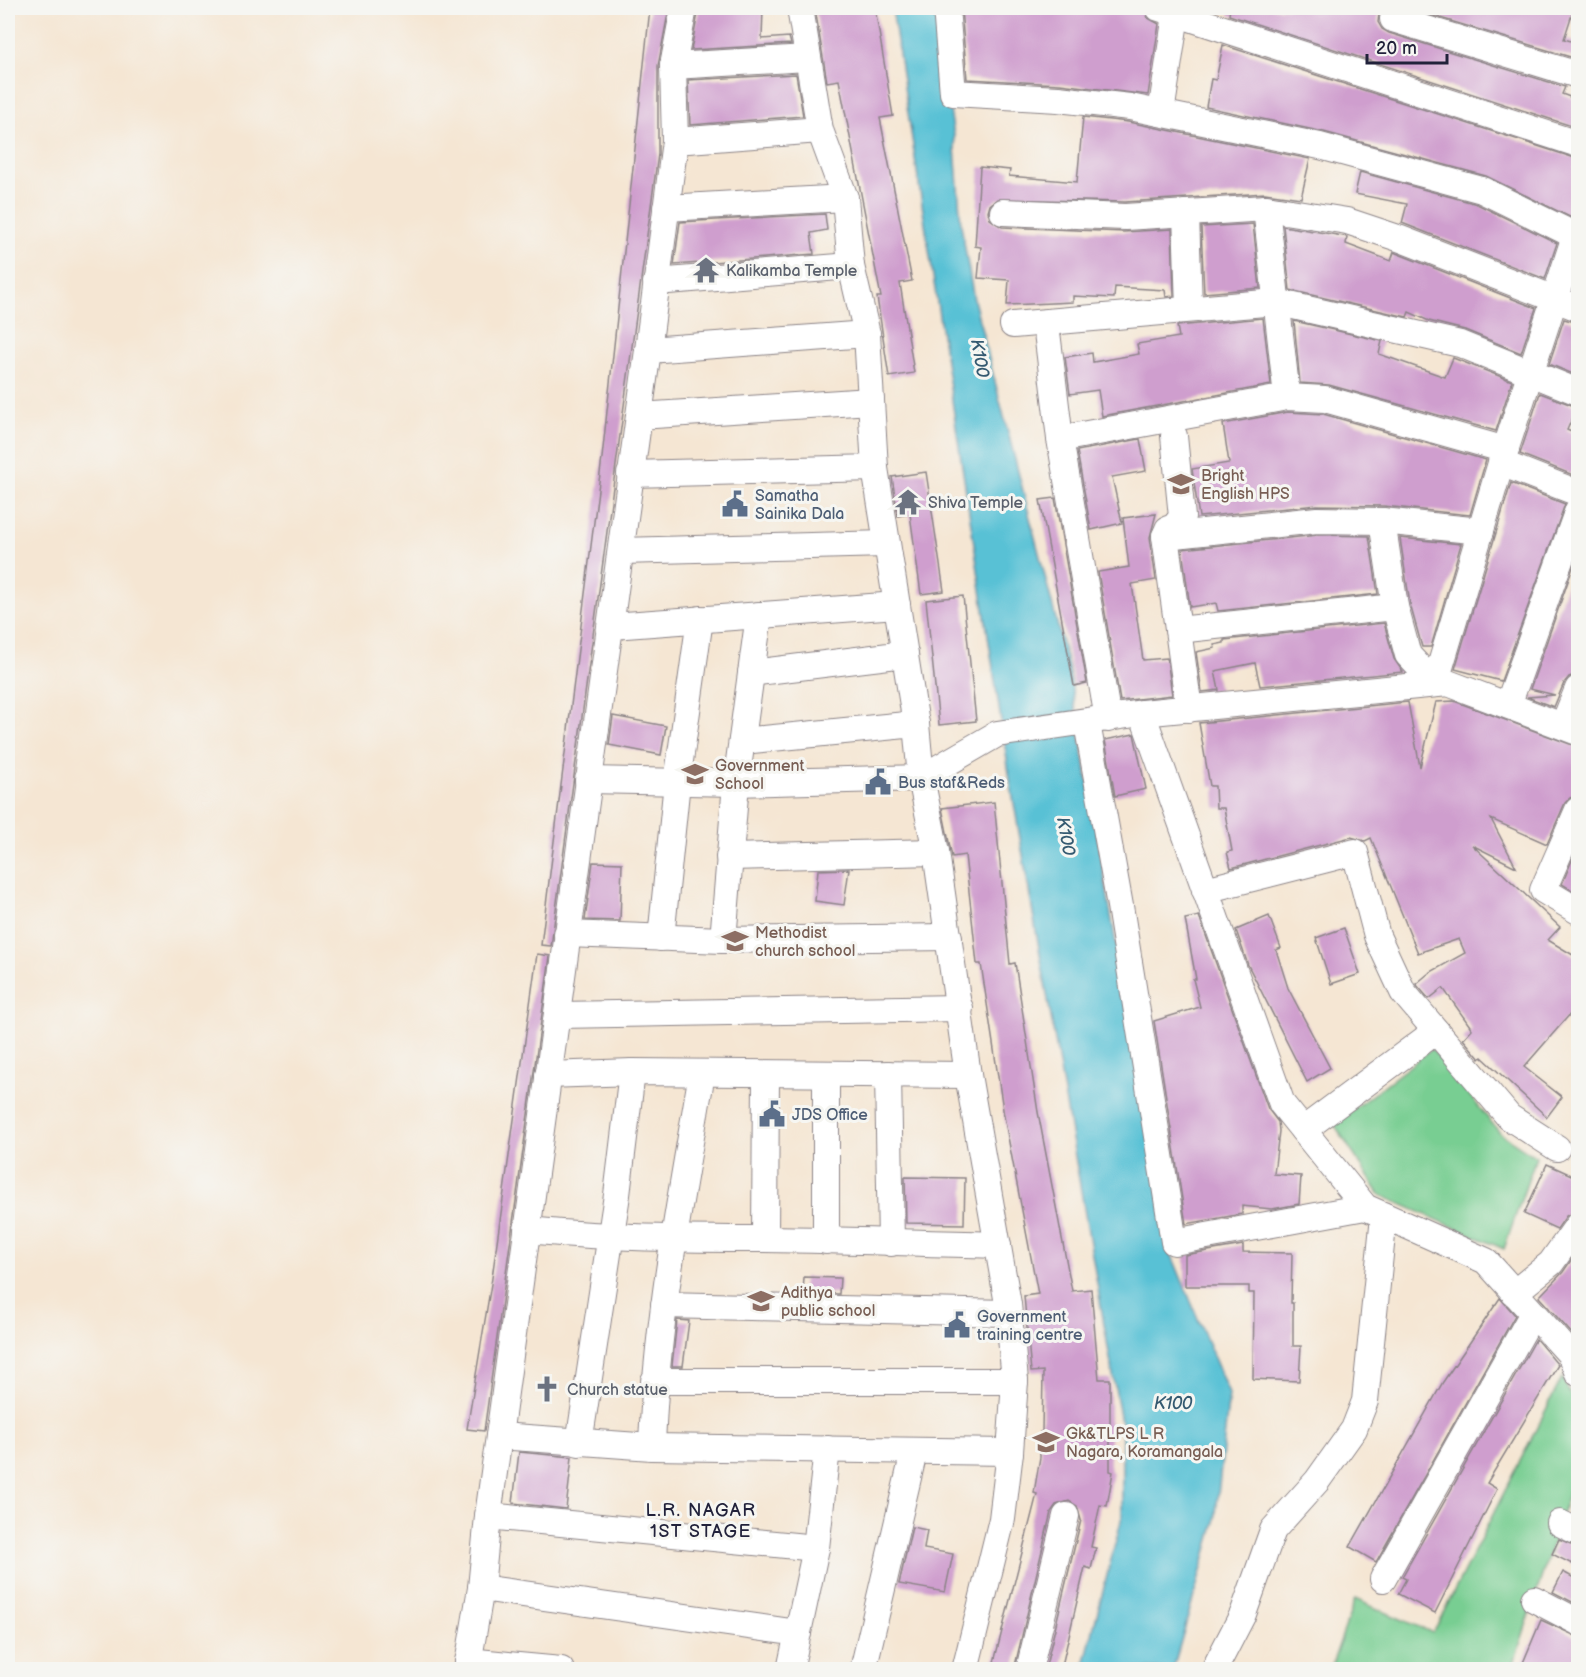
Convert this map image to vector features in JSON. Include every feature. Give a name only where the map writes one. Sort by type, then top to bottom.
[{"type":"street","points":[[556,1669],[468,1665],[481,1588],[488,1516],[548,1075],[559,1015],[567,934],[612,626],[630,474],[648,350],[675,141],[673,66],[684,8]]},
{"type":"street","points":[[800,8],[820,130],[845,198],[851,266],[867,334],[875,468],[916,724],[921,778],[936,852],[960,1008],[968,1075],[998,1245],[1015,1381],[1002,1519],[965,1670]]},
{"type":"street","points":[[946,8],[953,93],[1058,99],[1161,113],[1320,146],[1482,190],[1577,236],[1504,457],[1435,684]]},
{"type":"street","points":[[1161,113],[1170,9],[1578,144]]},
{"type":"street","points":[[1393,19],[1578,75]]},
{"type":"street","points":[[673,66],[807,58]]},
{"type":"street","points":[[675,141],[820,130]]},
{"type":"street","points":[[666,208],[845,198]]},
{"type":"street","points":[[1266,208],[1287,397]]},
{"type":"street","points":[[1003,213],[1125,217],[1266,208],[1347,221],[1401,239],[1578,308]]},
{"type":"street","points":[[1186,213],[1189,309]]},
{"type":"street","points":[[656,282],[851,266]]},
{"type":"street","points":[[1013,325],[1046,324],[1276,302],[1460,344],[1578,392]]},
{"type":"street","points":[[1046,324],[1120,906],[1174,1242],[1375,1211]]},
{"type":"street","points":[[648,350],[867,334]]},
{"type":"street","points":[[1060,439],[1287,397],[1325,399],[1504,457],[1578,493]]},
{"type":"street","points":[[639,416],[871,401]]},
{"type":"street","points":[[1174,436],[1182,517],[1168,529],[1165,536],[1189,709]]},
{"type":"street","points":[[630,474],[875,468]]},
{"type":"street","points":[[1508,705],[1578,510]]},
{"type":"street","points":[[1165,536],[1317,519],[1382,520],[1481,531]]},
{"type":"street","points":[[1382,520],[1395,607],[1408,655],[1435,684]]},
{"type":"street","points":[[621,551],[886,544]]},
{"type":"street","points":[[612,626],[897,605]]},
{"type":"street","points":[[1178,630],[1395,607]]},
{"type":"street","points":[[723,940],[736,783],[759,615]]},
{"type":"street","points":[[661,938],[677,782],[700,619]]},
{"type":"street","points":[[751,673],[905,654]]},
{"type":"street","points":[[588,780],[736,783],[921,778],[997,734],[1143,713],[1448,683],[1571,729],[1578,689]]},
{"type":"street","points":[[1143,713],[1282,1104],[1375,1211],[1486,1261],[1532,1315],[1570,1354],[1578,1373]]},
{"type":"street","points":[[742,741],[916,724]]},
{"type":"street","points":[[1578,810],[1543,890],[1578,910]]},
{"type":"street","points":[[729,857],[936,852]]},
{"type":"street","points":[[1206,890],[1355,852],[1377,936],[1403,992],[1509,1117],[1557,1148]]},
{"type":"street","points":[[567,934],[723,940],[949,937]]},
{"type":"street","points":[[559,1015],[960,1008]]},
{"type":"street","points":[[1303,1130],[1436,1031]]},
{"type":"street","points":[[548,1075],[632,1072],[968,1075]]},
{"type":"street","points":[[579,1443],[632,1072]]},
{"type":"street","points":[[651,1447],[654,1381],[664,1305],[702,1073]]},
{"type":"street","points":[[765,1239],[766,1074]]},
{"type":"street","points":[[826,1074],[826,1241]]},
{"type":"street","points":[[888,1074],[891,1243]]},
{"type":"street","points":[[1214,1670],[1243,1614],[1273,1530],[1317,1481],[1354,1429],[1361,1410],[1376,1314],[1375,1211]]},
{"type":"street","points":[[1514,1293],[1551,1263],[1578,1225]]},
{"type":"street","points":[[527,1230],[609,1238],[765,1239],[998,1245]]},
{"type":"street","points":[[664,1305],[1008,1313]]},
{"type":"street","points":[[1383,1579],[1532,1315]]},
{"type":"street","points":[[654,1381],[1015,1381]]},
{"type":"street","points":[[499,1436],[651,1447],[1010,1452]]},
{"type":"street","points":[[790,1670],[816,1548],[827,1449]]},
{"type":"street","points":[[863,1670],[914,1452]]},
{"type":"street","points":[[488,1516],[816,1548]]},
{"type":"street","points":[[1029,1670],[1066,1516]]},
{"type":"street","points":[[481,1588],[798,1633]]},
{"type":"street","points":[[1534,1599],[1578,1623]]},
{"type":"green space","points":[[1432,1049],[1500,1133],[1536,1157],[1504,1249],[1380,1195],[1334,1124]]},
{"type":"green space","points":[[1562,1378],[1578,1411],[1578,1464],[1512,1669],[1330,1670],[1355,1599],[1433,1633]]},
{"type":"water","name":"K100","points":[[892,8],[938,8],[941,55],[954,135],[961,225],[974,300],[1068,666],[1168,1246],[1229,1394],[1215,1522],[1173,1669],[1083,1669],[1122,1517],[1122,1428],[1011,786]]},
{"type":"building","points":[[650,8],[669,8],[658,66],[658,154],[551,946],[541,945],[602,458]]},
{"type":"building","points":[[699,8],[763,8],[762,39],[789,37],[791,44],[691,50]]},
{"type":"building","points":[[815,8],[875,8],[893,116],[880,118],[912,281],[900,283],[914,373],[889,377],[877,297],[881,297],[839,80],[827,82]]},
{"type":"building","points":[[961,8],[1144,8],[1148,18],[1159,24],[1148,95],[1060,84],[967,79]]},
{"type":"building","points":[[1230,8],[1384,8],[1379,14],[1378,22],[1382,29],[1389,33],[1565,87],[1562,94],[1578,100],[1578,128],[1229,15]]},
{"type":"building","points":[[1407,8],[1574,8],[1564,39],[1578,43],[1574,58]]},
{"type":"building","points":[[1223,45],[1578,159],[1578,221],[1486,176],[1324,132],[1206,107],[1211,79],[1216,80]]},
{"type":"building","points":[[796,74],[803,116],[690,125],[688,80]]},
{"type":"building","points":[[1083,117],[1128,122],[1310,159],[1301,198],[1265,193],[1125,202],[997,199],[990,205],[988,212],[990,219],[1002,227],[1124,232],[1172,229],[1174,296],[1166,297],[1165,290],[1115,287],[1114,298],[1073,296],[1073,302],[1007,305],[1009,280],[978,278],[981,247],[975,246],[980,167],[1010,170],[1009,176],[1077,182]]},
{"type":"building","points":[[1360,172],[1477,204],[1557,243],[1545,279],[1402,223],[1407,204],[1355,194]]},
{"type":"building","points":[[825,214],[827,230],[811,233],[814,254],[674,265],[680,222]]},
{"type":"building","points":[[1253,224],[1260,288],[1204,293],[1201,227]]},
{"type":"building","points":[[1283,226],[1347,237],[1346,244],[1391,261],[1394,252],[1536,308],[1521,353],[1465,330],[1429,321],[1409,312],[1407,317],[1290,290]]},
{"type":"building","points":[[1263,318],[1271,385],[1102,416],[1098,390],[1070,394],[1065,357],[1092,353],[1093,362],[1139,354],[1137,344],[1179,337],[1177,326]]},
{"type":"building","points":[[1564,319],[1578,323],[1578,376],[1549,364]]},
{"type":"building","points":[[1294,321],[1382,341],[1379,354],[1445,377],[1453,358],[1512,381],[1496,431],[1329,385],[1300,383]]},
{"type":"building","points":[[1540,393],[1577,407],[1567,430],[1578,435],[1578,477],[1520,454]]},
{"type":"building","points":[[1288,412],[1323,414],[1486,460],[1470,515],[1384,506],[1317,505],[1199,517],[1192,469],[1229,463],[1223,424]]},
{"type":"building","points":[[1140,439],[1146,471],[1112,477],[1122,523],[1091,530],[1077,451]]},
{"type":"building","points":[[926,472],[944,591],[921,594],[910,514],[898,516],[892,477]]},
{"type":"building","points":[[1511,483],[1565,504],[1501,681],[1455,669]]},
{"type":"building","points":[[1055,498],[1087,683],[1074,686],[1040,500]]},
{"type":"building","points":[[1156,514],[1150,537],[1156,580],[1132,584],[1143,660],[1167,658],[1172,695],[1120,701],[1098,572],[1129,567],[1123,518]]},
{"type":"building","points":[[1318,535],[1369,536],[1378,594],[1218,611],[1216,603],[1190,607],[1182,549]]},
{"type":"building","points":[[1400,538],[1461,544],[1431,647],[1422,647],[1410,604]]},
{"type":"building","points":[[1578,553],[1578,674],[1569,677],[1564,683],[1554,707],[1527,697],[1555,695],[1530,689]]},
{"type":"building","points":[[963,596],[976,721],[939,725],[926,600]]},
{"type":"building","points":[[1384,623],[1394,659],[1403,672],[1260,686],[1255,663],[1215,671],[1219,690],[1202,692],[1196,652],[1215,648],[1214,645],[1224,643],[1224,640]]},
{"type":"building","points":[[1454,701],[1578,747],[1578,795],[1565,803],[1547,844],[1491,819],[1516,867],[1472,845],[1560,927],[1548,940],[1578,958],[1578,1005],[1524,1067],[1562,1097],[1547,1117],[1482,1057],[1480,1059],[1463,1039],[1472,1029],[1443,988],[1429,999],[1416,984],[1429,973],[1465,953],[1459,939],[1418,953],[1371,838],[1365,841],[1351,837],[1231,868],[1227,852],[1232,851],[1224,808],[1216,808],[1215,786],[1210,786],[1199,723],[1408,702],[1420,767],[1436,702]]},
{"type":"building","points":[[613,716],[666,726],[661,755],[609,745]]},
{"type":"building","points":[[1134,734],[1146,789],[1115,796],[1105,740]]},
{"type":"building","points":[[994,802],[1010,964],[1015,963],[1038,1112],[1072,1291],[1091,1289],[1099,1379],[1110,1379],[1110,1471],[1113,1472],[1107,1506],[1100,1505],[1091,1547],[1096,1548],[1091,1569],[1085,1567],[1061,1670],[1045,1670],[1081,1520],[1077,1506],[1069,1501],[1056,1505],[1051,1512],[1014,1670],[992,1670],[1037,1494],[1034,1493],[1040,1457],[1040,1432],[1042,1432],[1043,1371],[1031,1372],[1024,1296],[1038,1294],[1004,1116],[981,964],[977,964],[965,855],[952,857],[942,808]]},
{"type":"building","points":[[1578,846],[1578,894],[1562,884]]},
{"type":"building","points":[[593,862],[622,863],[620,921],[585,920]]},
{"type":"building","points":[[849,869],[844,905],[815,901],[818,870]]},
{"type":"building","points":[[1199,916],[1268,1109],[1278,1122],[1274,1174],[1301,1176],[1299,1204],[1272,1209],[1242,1206],[1242,1214],[1186,1224],[1154,1021],[1200,1007],[1193,979],[1196,979],[1185,919]]},
{"type":"building","points":[[1269,916],[1281,948],[1276,950],[1288,988],[1330,1068],[1307,1082],[1248,965],[1236,930]]},
{"type":"building","points":[[1344,928],[1360,974],[1331,984],[1316,938]]},
{"type":"building","points":[[537,954],[550,956],[484,1431],[467,1429],[492,1278]]},
{"type":"building","points":[[1547,1164],[1578,1178],[1578,1210],[1566,1216],[1557,1229],[1524,1214]]},
{"type":"building","points":[[905,1177],[965,1178],[964,1224],[906,1223]]},
{"type":"building","points":[[1243,1245],[1243,1252],[1292,1253],[1293,1346],[1301,1346],[1299,1381],[1253,1379],[1254,1293],[1249,1293],[1249,1286],[1185,1286],[1185,1255]]},
{"type":"building","points":[[1578,1250],[1578,1332],[1575,1337],[1539,1297],[1563,1272]]},
{"type":"building","points":[[804,1277],[840,1278],[839,1294],[803,1293]]},
{"type":"building","points":[[1500,1298],[1515,1315],[1376,1562],[1350,1547],[1443,1382]]},
{"type":"building","points":[[677,1320],[689,1321],[683,1366],[672,1366]]},
{"type":"building","points":[[1536,1339],[1558,1365],[1487,1483],[1497,1489],[1435,1613],[1398,1594],[1406,1579],[1402,1577]]},
{"type":"building","points":[[519,1452],[572,1457],[566,1509],[513,1503]]},
{"type":"building","points":[[912,1527],[927,1530],[924,1549],[953,1554],[945,1592],[899,1584]]},
{"type":"building","points":[[1559,1539],[1578,1547],[1572,1564],[1552,1554]]},
{"type":"building","points":[[1563,1572],[1578,1580],[1578,1605],[1553,1592]]},
{"type":"building","points":[[1541,1620],[1578,1637],[1578,1670],[1520,1670]]},
{"type":"place","name":"Kalikamba Temple","points":[[706,270]]},
{"type":"place","name":"Bright English HPS","points":[[1181,484]]},
{"type":"place","name":"Shiva Temple","points":[[908,502]]},
{"type":"place","name":"Samatha Sainika Dala","points":[[735,504]]},
{"type":"place","name":"Government School","points":[[695,774]]},
{"type":"place","name":"Bus staf&Reds","points":[[878,782]]},
{"type":"place","name":"Methodist church school","points":[[735,941]]},
{"type":"place","name":"JDS Office","points":[[772,1114]]},
{"type":"place","name":"Adithya public school","points":[[761,1301]]},
{"type":"place","name":"Government training centre","points":[[957,1325]]},
{"type":"place","name":"Church statue","points":[[547,1389]]},
{"type":"place","name":"Gk&TLPS L R Nagara, Koramangala","points":[[1046,1442]]},
{"type":"district","name":"L.R. NAGAR 1ST STAGE","points":[[701,1520]]}]
